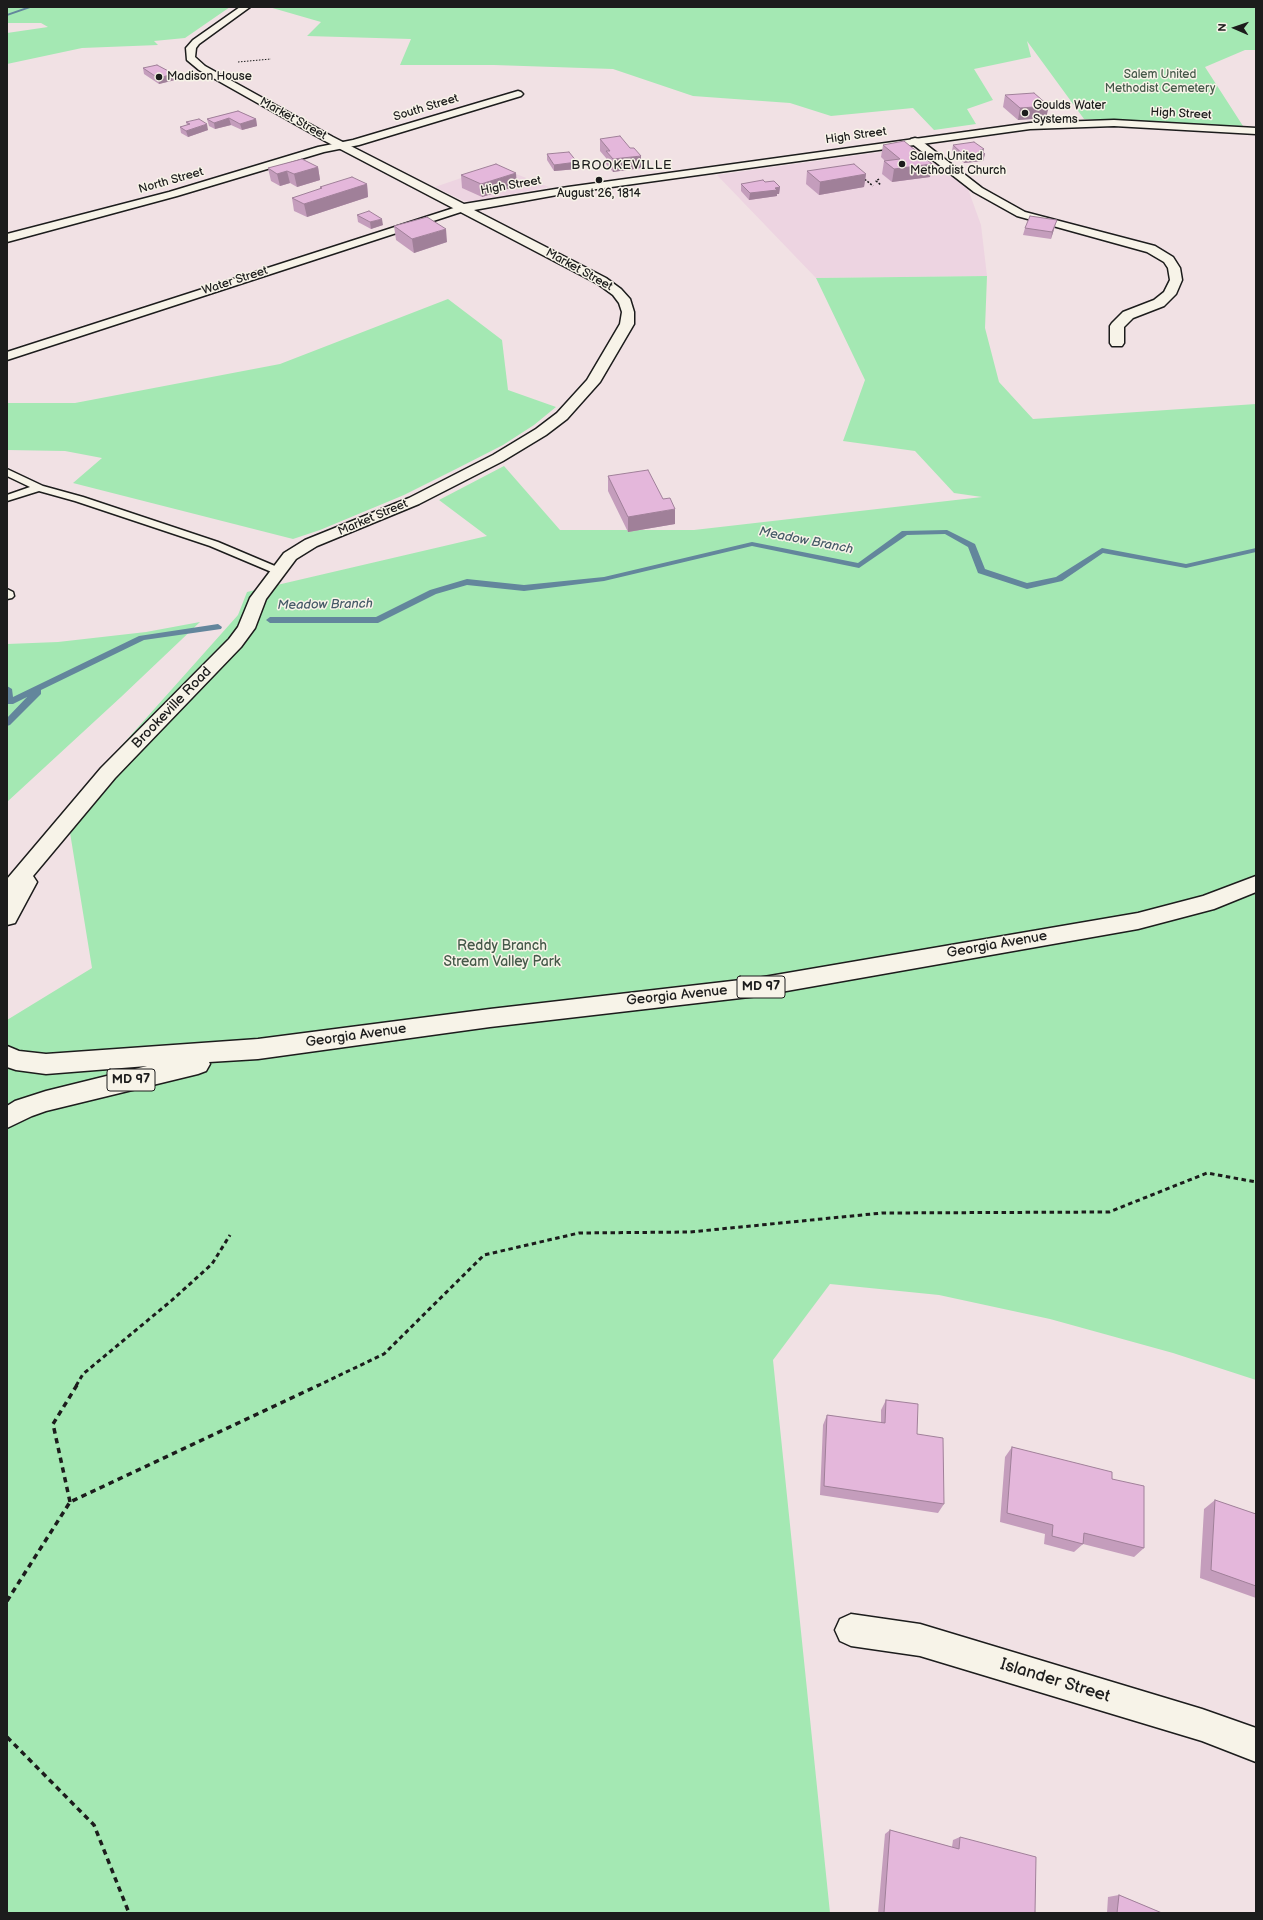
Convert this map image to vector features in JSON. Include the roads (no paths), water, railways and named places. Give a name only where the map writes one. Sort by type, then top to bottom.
[{"type":"main road","name":"Market Street","points":[[244,8],[196,42],[191,48],[190,58],[202,68],[342,145],[602,281],[617,292],[625,302],[628,312],[627,324],[593,382],[562,416],[541,432],[498,458],[414,501],[358,525],[311,542],[290,556],[278,571]]},
{"type":"main road","name":"South Street","points":[[342,145],[355,143],[518,94]]},
{"type":"main road","name":"High Street","points":[[463,208],[568,190],[915,140],[1004,129],[1069,124],[1138,124],[1256,131]]},
{"type":"main road","points":[[915,140],[978,190],[1021,214],[1151,249],[1169,260],[1174,268],[1176,280],[1170,294],[1159,303],[1128,315],[1117,326],[1117,343]]},
{"type":"main road","name":"North Street","points":[[7,238],[173,194],[322,148],[342,145]]},
{"type":"main road","name":"Water Street","points":[[7,356],[463,208]]},
{"type":"main road","name":"Brookeville Road","points":[[7,893],[108,773],[235,643],[246,628],[258,598],[278,571]]},
{"type":"main road","name":"Brookeville Road","points":[[7,917],[54,836]]},
{"type":"main road","name":"Georgia Avenue","points":[[7,1056],[16,1060],[46,1064],[258,1049],[490,1018],[758,987],[1138,921],[1207,903],[1256,884]]},
{"type":"main road","name":"Georgia Avenue","points":[[7,1118],[24,1108],[46,1101],[258,1049]]},
{"type":"main road","name":"Islander Street","points":[[851,1630],[920,1640],[1202,1725],[1256,1745]]},
{"type":"lane","points":[[7,472],[39,488],[79,499],[214,544],[278,571]]},
{"type":"lane","points":[[7,498],[39,488]]},
{"type":"waterway","points":[[7,15],[31,7]]},
{"type":"waterway","name":"Meadow Branch","points":[[270,620],[378,620],[433,592],[467,582],[524,588],[604,579],[752,544],[859,566],[905,533],[947,532],[972,546],[981,571],[1027,586],[1059,579],[1102,550],[1186,566],[1256,550]]},
{"type":"waterway","points":[[7,689],[10,702],[142,638],[218,627]]},
{"type":"waterway","points":[[7,723],[38,692]]},
{"type":"place","name":"Madison House","points":[[159,77]]},
{"type":"place","name":"Goulds Water Systems","points":[[1025,113]]},
{"type":"place","name":"Salem United Methodist Church","points":[[902,164]]},
{"type":"place","name":"August 26, 1814","points":[[599,180]]},
{"type":"district","name":"BROOKEVILLE","points":[[622,166]]},
{"type":"park label","name":"Salem United Methodist Cemetery","points":[[1160,82]]},
{"type":"park label","name":"Reddy Branch Stream Valley Park","points":[[502,954]]}]
